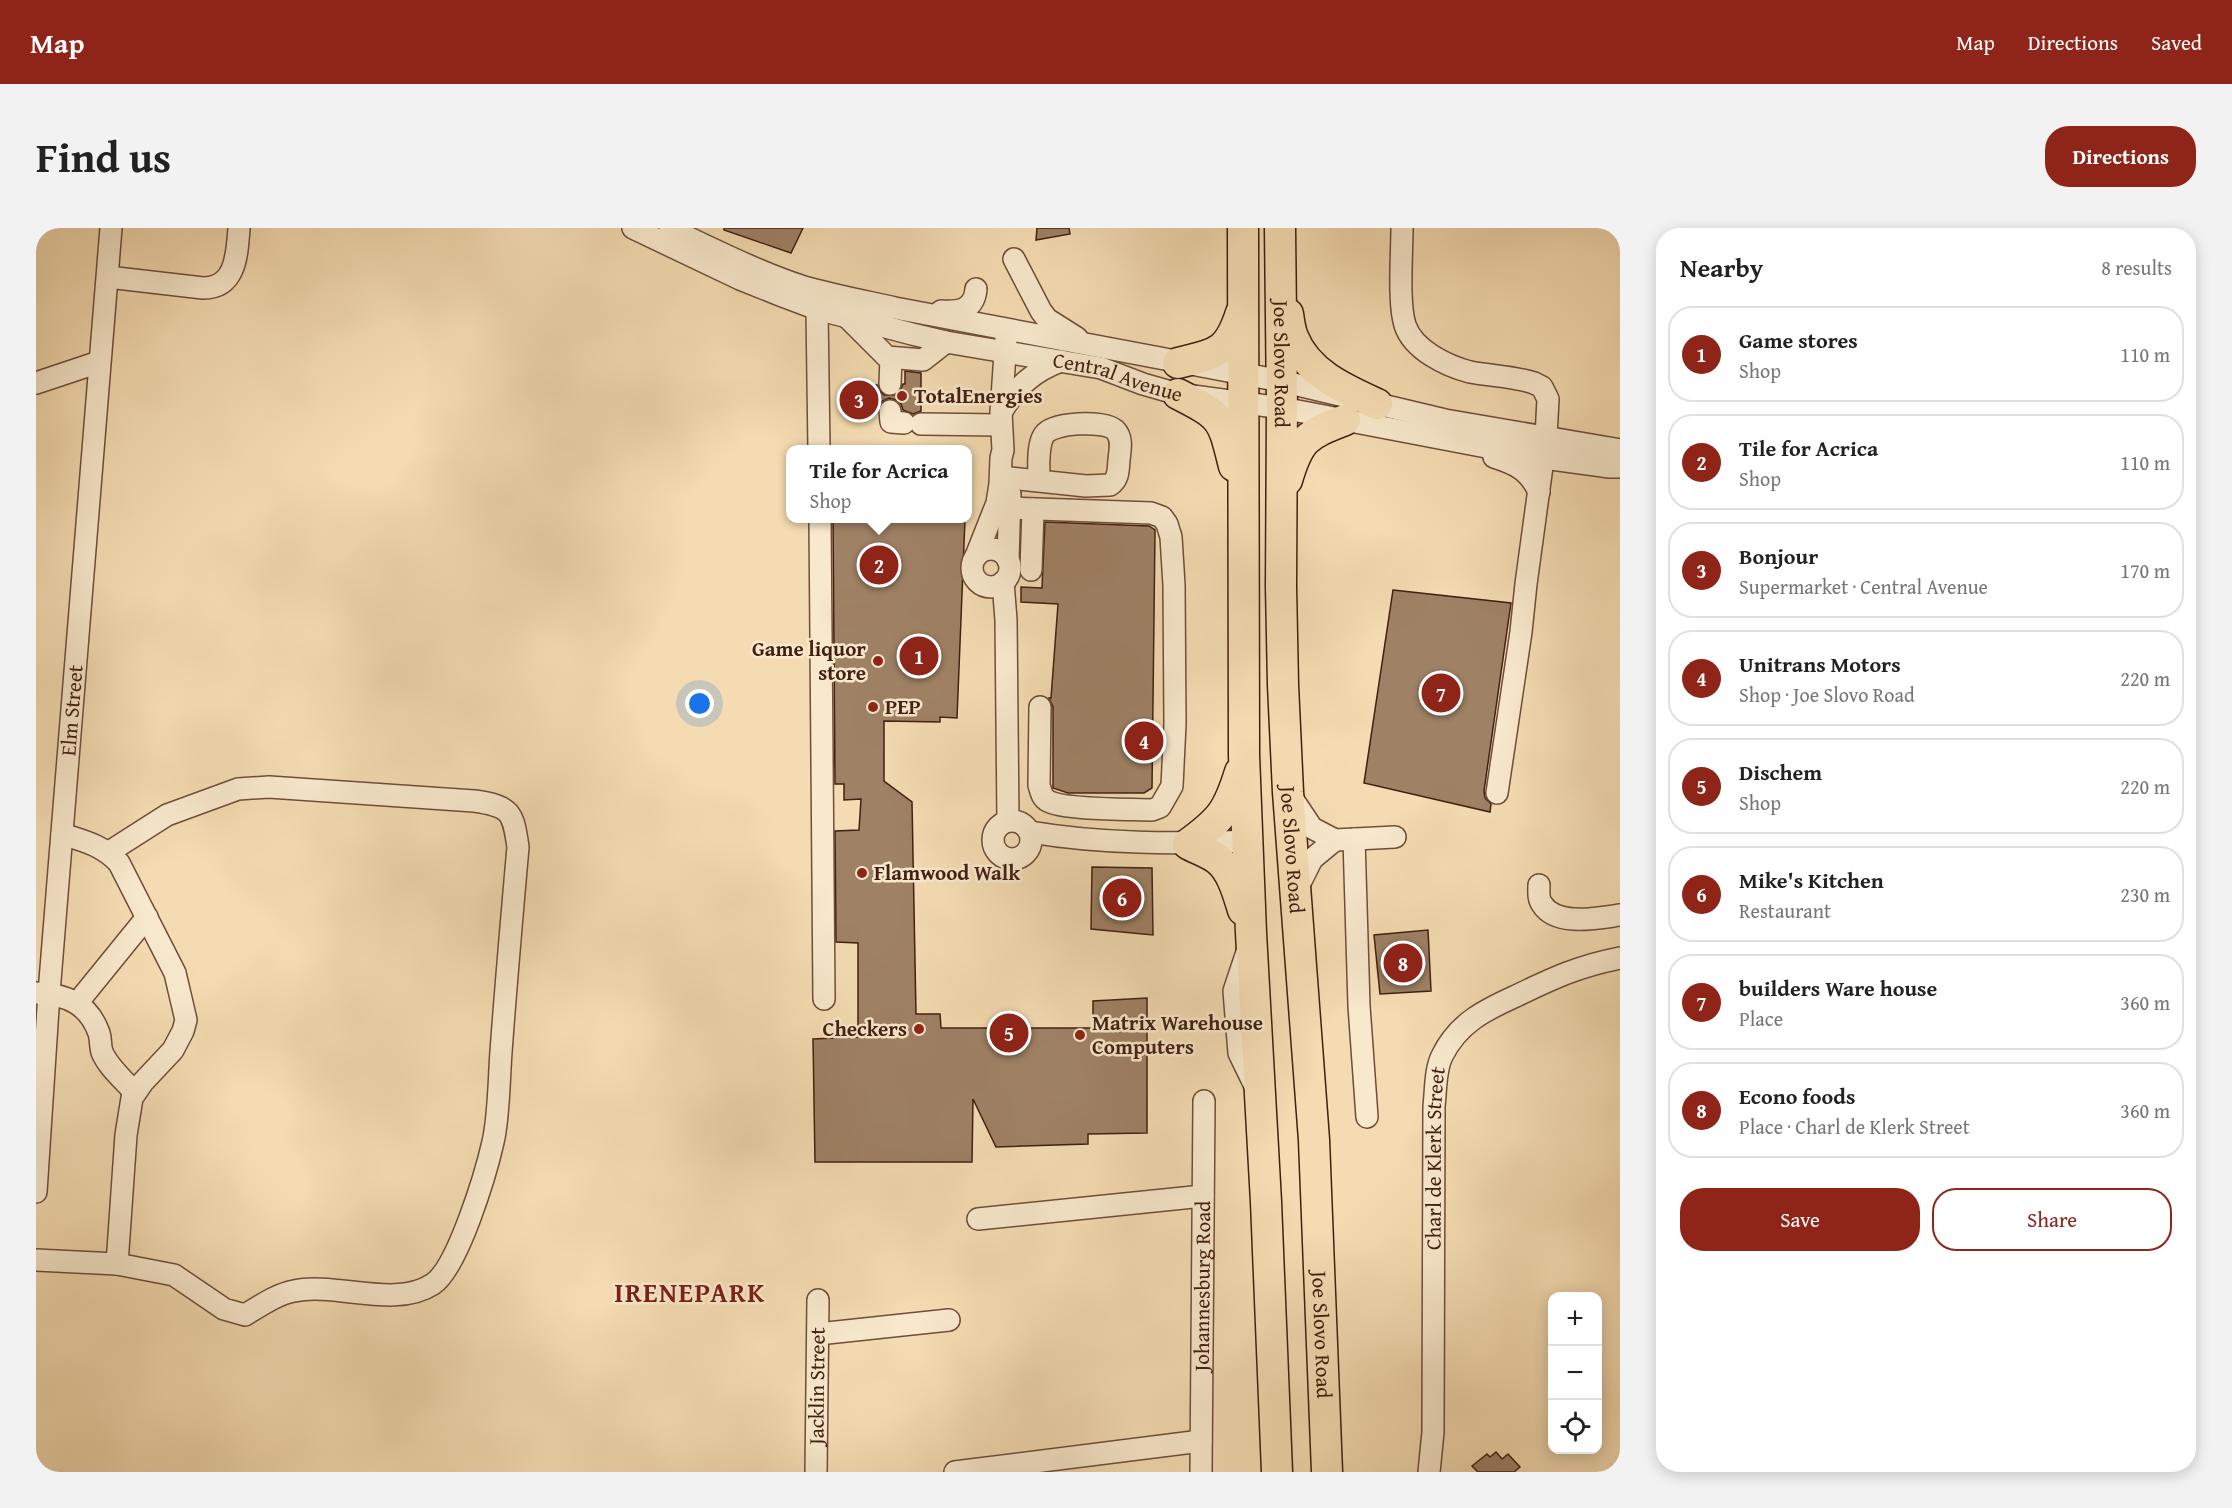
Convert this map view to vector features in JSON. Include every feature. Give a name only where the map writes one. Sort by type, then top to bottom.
[{"type":"highway","name":"Joe Slovo Road","points":[[1243,228],[1244,755],[1278,1472]]},
{"type":"highway","name":"Joe Slovo Road","points":[[1280,228],[1281,588],[1288,792],[1314,1140],[1327,1472]]},
{"type":"highway","points":[[1280,279],[1292,337],[1310,363],[1340,387],[1377,404]]},
{"type":"highway","points":[[1179,363],[1205,356],[1227,344],[1234,333],[1243,308]]},
{"type":"highway","points":[[1178,394],[1215,414],[1221,422],[1244,510]]},
{"type":"highway","points":[[1282,500],[1295,453],[1306,438],[1320,429],[1345,420]]},
{"type":"highway","points":[[1244,755],[1229,805],[1209,829],[1188,844],[1223,864],[1235,886],[1251,936]]},
{"type":"highway","points":[[1248,841],[1270,825],[1288,792]]},
{"type":"street","name":"Elm Street","points":[[36,1192],[42,993],[62,834],[111,228]]},
{"type":"street","points":[[108,277],[203,288],[221,285],[228,279],[233,267],[239,228]]},
{"type":"street","name":"Central Avenue","points":[[633,228],[740,279],[817,309],[946,342],[1101,368],[1178,394],[1243,404],[1282,394],[1377,404],[1545,448]]},
{"type":"street","name":"Central Avenue","points":[[667,228],[763,271],[801,285],[895,308],[1244,374],[1282,394],[1345,420],[1426,436],[1545,448],[1617,461]]},
{"type":"street","points":[[1402,228],[1402,309],[1405,326],[1413,337],[1436,358],[1454,367],[1528,381],[1542,387],[1548,399],[1545,448],[1497,793]]},
{"type":"street","points":[[1014,259],[1036,305],[1047,319],[1087,345]]},
{"type":"street","points":[[895,308],[957,312],[973,302],[976,290]]},
{"type":"street","points":[[817,309],[819,445]]},
{"type":"street","points":[[847,317],[882,353],[891,358],[923,360],[946,342]]},
{"type":"street","points":[[1003,450],[1008,458],[1010,478],[1009,572],[997,584],[981,583],[974,574],[973,562],[997,503],[1003,450],[1001,418],[1004,352],[1008,329]]},
{"type":"street","points":[[890,384],[891,358]]},
{"type":"street","points":[[1001,418],[1010,397],[1024,381],[1062,360]]},
{"type":"street","points":[[36,383],[99,362]]},
{"type":"street","points":[[905,419],[1001,418]]},
{"type":"street","points":[[1426,436],[1517,466],[1532,478],[1539,491]]},
{"type":"street","points":[[1539,491],[1553,475],[1617,461]]},
{"type":"street","points":[[1010,478],[1039,480]]},
{"type":"street","points":[[1011,508],[1151,513],[1162,517],[1167,524],[1171,537],[1174,585],[1175,724],[1172,786],[1160,807],[1152,810],[1050,803],[1042,796],[1040,785],[1040,707]]},
{"type":"street","points":[[1031,570],[1034,508]]},
{"type":"street","points":[[820,523],[824,999]]},
{"type":"street","points":[[976,556],[993,549],[999,551],[1008,560]]},
{"type":"street","points":[[997,584],[1006,620],[1009,789],[1022,830],[1070,839],[1188,844],[1248,841]]},
{"type":"street","points":[[36,1260],[117,1264],[174,1275],[224,1310],[245,1315],[292,1291],[311,1289],[395,1295],[415,1292],[434,1283],[444,1272],[462,1238],[494,1141],[518,847],[514,820],[502,807],[494,804],[269,787],[238,789],[167,814],[109,852]]},
{"type":"street","points":[[1288,792],[1312,828],[1345,839],[1395,837]]},
{"type":"street","points":[[1094,840],[1095,807]]},
{"type":"street","points":[[62,834],[97,845],[109,852],[119,863],[175,973],[186,1020],[183,1031],[172,1050],[134,1092],[130,1104],[117,1264]]},
{"type":"street","points":[[1296,891],[1312,859],[1345,839]]},
{"type":"street","points":[[1345,839],[1367,1117]]},
{"type":"street","points":[[1539,885],[1541,903],[1548,911],[1559,916],[1586,919],[1620,915]]},
{"type":"street","points":[[78,1002],[147,917]]},
{"type":"street","name":"Charl de Klerk Street","points":[[1429,1472],[1432,1432],[1434,1106],[1439,1064],[1448,1046],[1460,1031],[1481,1012],[1557,975],[1578,967],[1620,958]]},
{"type":"street","points":[[42,993],[78,1002],[91,1017],[105,1058],[134,1092]]},
{"type":"street","name":"Johannesburg Road","points":[[1201,1472],[1204,1101]]},
{"type":"street","points":[[978,1219],[1203,1196]]},
{"type":"street","name":"Jacklin Street","points":[[816,1472],[818,1300]]},
{"type":"street","points":[[818,1334],[948,1320]]},
{"type":"street","points":[[956,1472],[1201,1441]]},
{"type":"building","points":[[724,228],[803,228],[791,253],[724,230]]},
{"type":"building","points":[[1037,228],[1069,228],[1070,234],[1036,240]]},
{"type":"building","points":[[905,371],[921,373],[921,411],[913,414],[903,410],[901,404],[889,398],[882,401],[877,411],[873,411],[873,385],[877,385],[884,395],[895,395],[905,384]]},
{"type":"building","points":[[1045,522],[1149,526],[1155,530],[1152,788],[1144,793],[1068,793],[1053,788],[1053,707],[1049,698],[1051,698],[1058,604],[1021,602],[1021,587],[1042,588]]},
{"type":"building","name":"Flamwood Walk","points":[[833,523],[965,523],[957,718],[940,717],[940,722],[884,721],[884,781],[912,802],[916,1014],[940,1014],[941,1028],[1093,1028],[1093,1001],[1147,998],[1147,1133],[1088,1134],[1088,1144],[996,1147],[973,1099],[972,1162],[815,1162],[813,1039],[858,1037],[858,943],[836,942],[835,831],[859,830],[861,799],[844,800],[844,784],[835,784]]},
{"type":"building","points":[[1393,590],[1511,603],[1484,791],[1485,798],[1491,804],[1490,812],[1364,783]]},
{"type":"building","points":[[1092,867],[1152,868],[1153,935],[1091,929]]},
{"type":"building","points":[[1428,930],[1431,991],[1380,994],[1374,935]]},
{"type":"building","points":[[1496,1452],[1502,1459],[1508,1454],[1520,1467],[1514,1472],[1478,1472],[1472,1466],[1487,1454],[1490,1457]]},
{"type":"place","name":"TotalEnergies","points":[[902,396]]},
{"type":"place","name":"Bonjour","points":[[859,400]]},
{"type":"place","name":"Tile for Acrica","points":[[879,565]]},
{"type":"place","name":"Game stores","points":[[919,656]]},
{"type":"place","name":"Game liquor store","points":[[878,661]]},
{"type":"place","name":"builders Ware house","points":[[1441,693]]},
{"type":"place","name":"PEP","points":[[873,707]]},
{"type":"place","name":"Unitrans Motors","points":[[1144,741]]},
{"type":"place","name":"Flamwood Walk","points":[[862,873]]},
{"type":"place","name":"Mike's Kitchen","points":[[1122,898]]},
{"type":"place","name":"Econo foods","points":[[1403,963]]},
{"type":"place","name":"Checkers","points":[[919,1029]]},
{"type":"place","name":"Dischem","points":[[1009,1033]]},
{"type":"place","name":"Matrix Warehouse Computers","points":[[1080,1035]]},
{"type":"district","name":"IRENEPARK","points":[[690,1293]]}]
